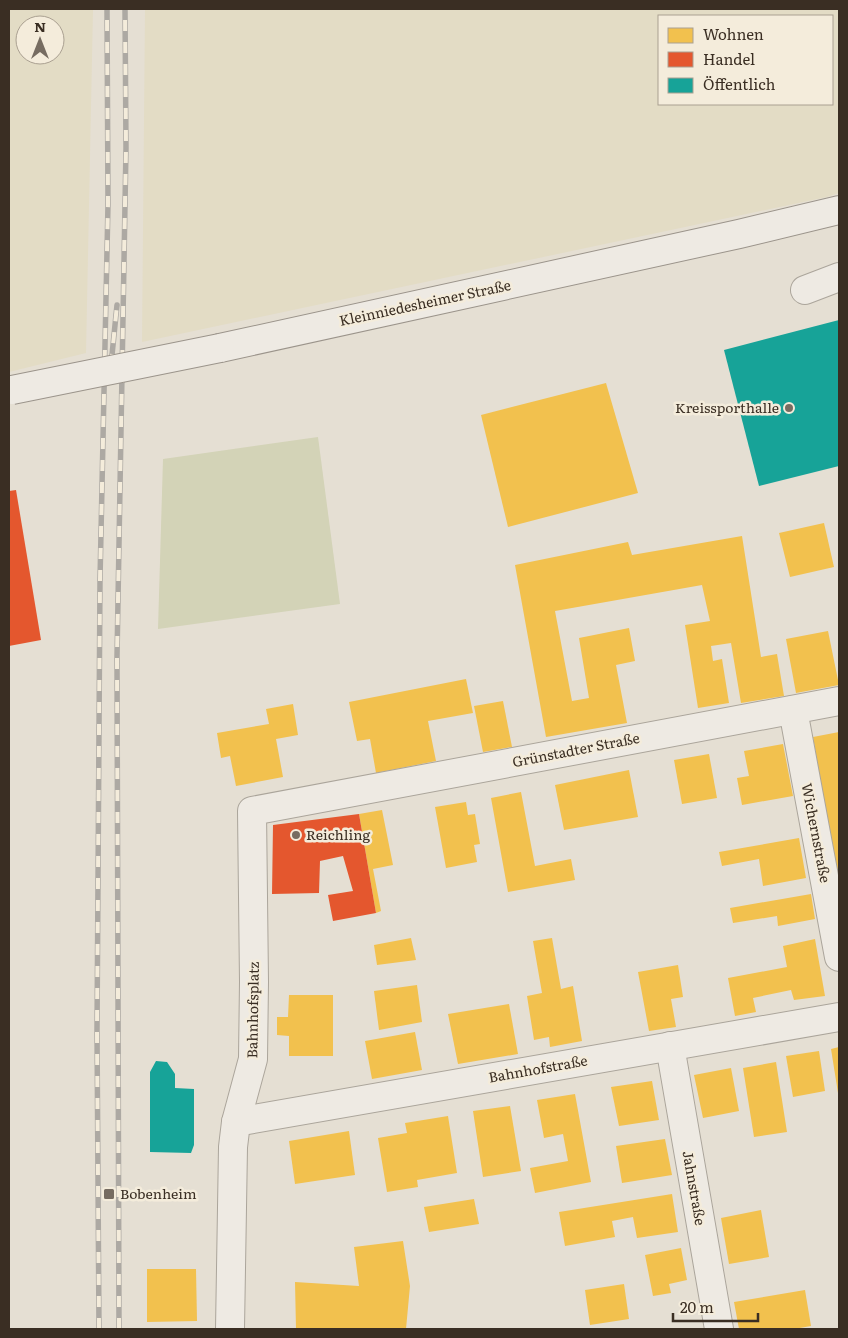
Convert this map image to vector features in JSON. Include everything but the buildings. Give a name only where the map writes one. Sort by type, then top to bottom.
[{"type":"street","name":"Kleinniedesheimer Straße","points":[[10,390],[220,348],[730,236],[839,210]]},
{"type":"street","points":[[805,290],[839,277]]},
{"type":"street","name":"Grünstadter Straße","points":[[313,799],[839,701]]},
{"type":"street","name":"Wichernstraße","points":[[793,710],[839,957]]},
{"type":"street","name":"Bahnhofsplatz","points":[[230,1329],[232,1154],[236,1122],[252,1058],[254,972],[252,811],[313,799]]},
{"type":"street","name":"Bahnhofstraße","points":[[236,1122],[839,1017]]},
{"type":"street","name":"Jahnstraße","points":[[670,1046],[719,1329]]},
{"type":"shaded area","points":[[9,9],[93,9],[86,353],[9,372]]},
{"type":"shaded area","points":[[145,9],[839,9],[839,193],[142,342]]},
{"type":"green space","points":[[318,437],[340,604],[158,629],[163,459]]},
{"type":"railway","points":[[99,1329],[97,1031],[100,580],[108,204],[107,9]]},
{"type":"railway","points":[[119,1329],[117,657],[126,148],[125,9]]},
{"type":"railway","points":[[111,365],[117,305]]},
{"type":"place","name":"Kreissporthalle","points":[[789,408]]},
{"type":"place","name":"Reichling","points":[[296,835]]},
{"type":"place","name":"Bobenheim","points":[[109,1194]]}]
